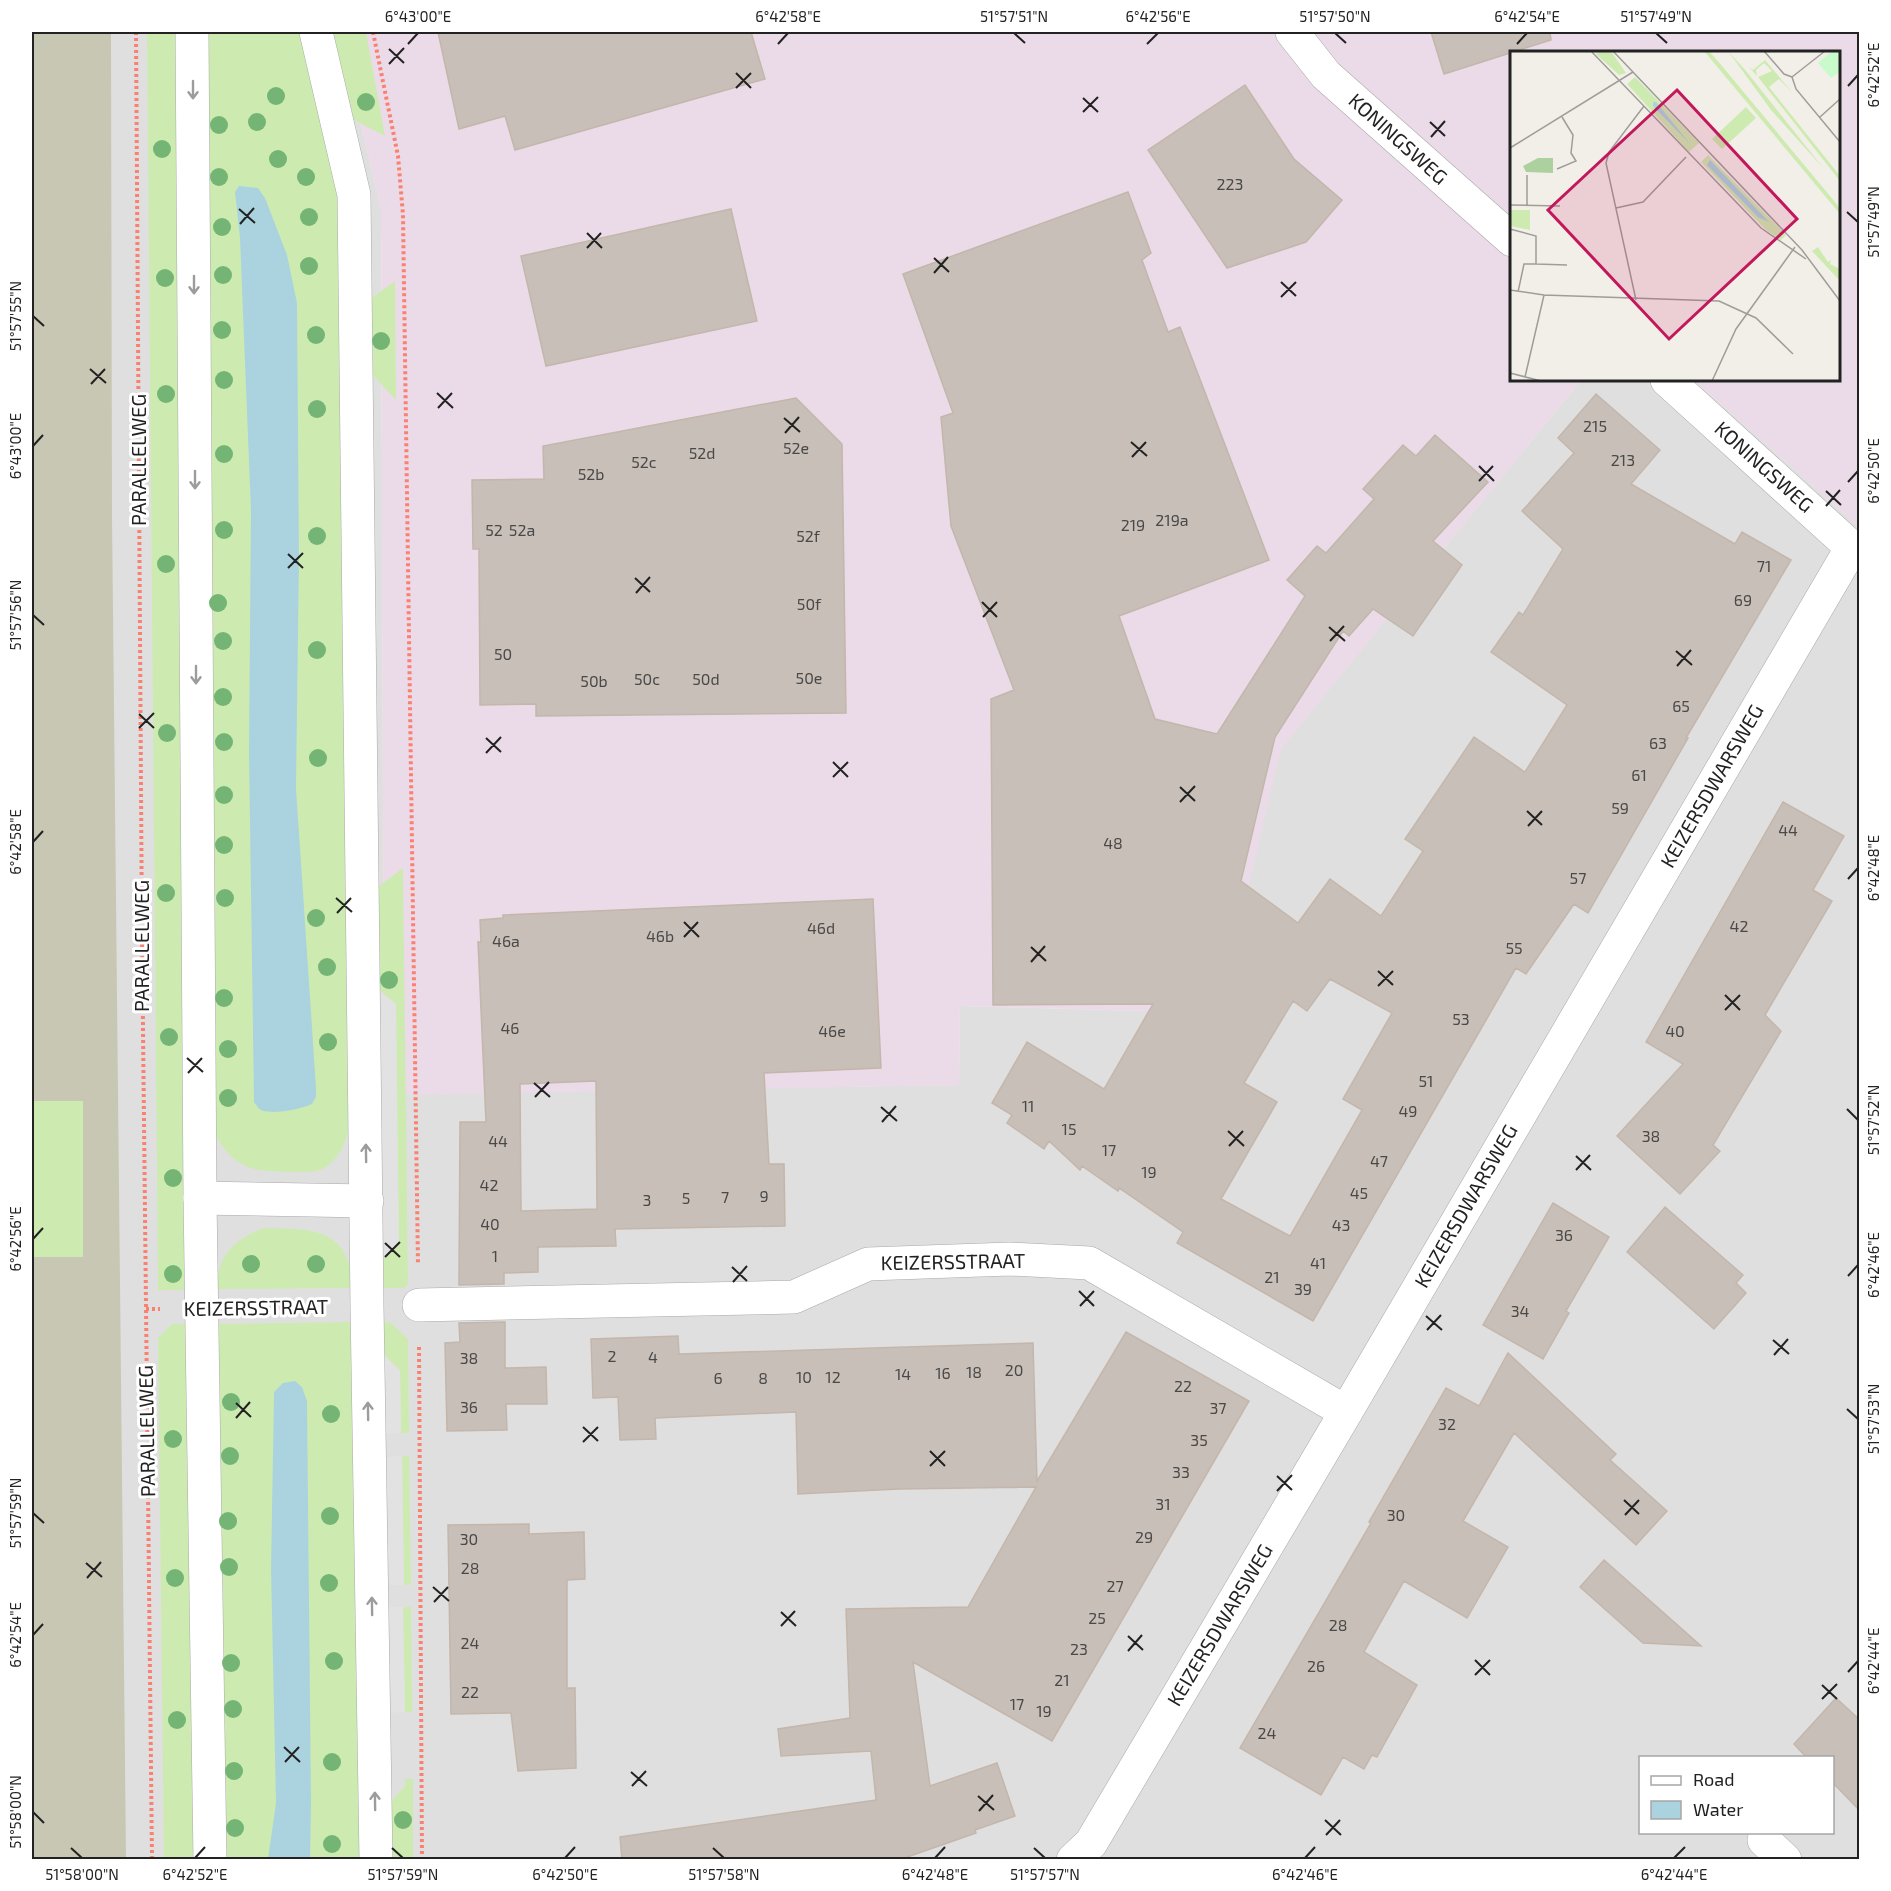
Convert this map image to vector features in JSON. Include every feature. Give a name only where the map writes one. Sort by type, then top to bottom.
[{"type":"street","points":[[192,32],[200,1198],[210,1860]]},
{"type":"street","points":[[316,32],[354,195],[376,1860]]},
{"type":"street","name":"KONINGSWEG","points":[[1292,32],[1326,75],[1510,238]]},
{"type":"street","name":"KONINGSWEG","points":[[1668,381],[1856,551]]},
{"type":"street","name":"KEIZERSDWARSWEG","points":[[1073,1860],[1091,1843],[1856,551]]},
{"type":"street","points":[[200,1198],[367,1201]]},
{"type":"street","name":"KEIZERSSTRAAT","points":[[419,1305],[794,1297],[867,1264],[1010,1259],[1089,1263],[1346,1412]]},
{"type":"path","name":"PARALLELWEG","points":[[136,32],[146,1309],[153,1860]]},
{"type":"path","points":[[373,32],[398,156],[403,215],[419,1305],[422,1860]]},
{"type":"path","name":"KEIZERSSTRAAT","points":[[146,1309],[367,1306]]},
{"type":"shaded area","points":[[32,32],[339,32],[381,209],[384,1094],[959,1085],[960,1006],[1218,1013],[1280,749],[1580,381],[1695,381],[1859,527],[1859,1859],[32,1860]]},
{"type":"shaded area","points":[[32,32],[111,32],[112,517],[126,1859],[32,1860]]},
{"type":"shaded area","points":[[339,32],[1859,32],[1859,527],[1695,381],[1840,381],[1840,51],[1510,51],[1510,381],[1580,381],[1281,749],[1218,1013],[960,1006],[959,1085],[384,1095],[381,209]]},
{"type":"shaded area","points":[[377,988],[396,1004],[399,1243],[382,1260]]},
{"type":"shaded area","points":[[383,1354],[400,1370],[401,1433],[384,1434]]},
{"type":"shaded area","points":[[402,1456],[404,1585],[386,1585],[385,1457]]},
{"type":"shaded area","points":[[387,1607],[403,1607],[405,1712],[388,1713]]},
{"type":"green space","points":[[147,32],[176,32],[188,1290],[158,1290]]},
{"type":"green space","points":[[205,32],[302,32],[337,188],[350,1128],[335,1159],[322,1169],[311,1172],[269,1171],[249,1167],[232,1157],[216,1136]]},
{"type":"green space","points":[[332,32],[366,32],[385,136],[354,120]]},
{"type":"green space","points":[[395,281],[396,400],[369,371],[369,300]]},
{"type":"green space","points":[[403,868],[408,1284],[404,1288],[382,1288],[375,889]]},
{"type":"green space","points":[[32,1101],[83,1101],[83,1257],[32,1257]]},
{"type":"green space","points":[[264,1228],[313,1231],[336,1242],[344,1253],[350,1268],[353,1288],[216,1289],[220,1267],[229,1250],[244,1238]]},
{"type":"green space","points":[[354,1322],[360,1859],[222,1859],[217,1324]]},
{"type":"green space","points":[[390,1322],[408,1339],[409,1433],[401,1433],[400,1371],[383,1354],[382,1323]]},
{"type":"green space","points":[[172,1324],[188,1324],[194,1859],[164,1859],[158,1338]]},
{"type":"green space","points":[[402,1456],[409,1456],[411,1584],[404,1585]]},
{"type":"green space","points":[[403,1607],[411,1607],[412,1712],[405,1712]]},
{"type":"green space","points":[[405,1779],[413,1779],[413,1859],[389,1859],[389,1804],[405,1786]]},
{"type":"water","points":[[239,186],[258,188],[265,198],[287,255],[297,303],[299,557],[296,788],[316,1097],[312,1104],[307,1106],[275,1112],[262,1110],[254,1102],[249,752],[251,511],[240,238],[235,192]]},
{"type":"water","points":[[295,1381],[302,1387],[307,1401],[310,1859],[268,1859],[276,1803],[271,1569],[274,1392],[283,1383]]},
{"type":"building","points":[[438,32],[751,32],[765,79],[515,150],[505,116],[459,129]]},
{"type":"building","points":[[1431,32],[1550,32],[1551,40],[1510,51],[1510,53],[1444,74]]},
{"type":"building","points":[[1245,85],[1294,159],[1342,200],[1306,242],[1227,268],[1148,150]]},
{"type":"building","points":[[1128,192],[1151,253],[1142,260],[1168,332],[1180,327],[1269,560],[1119,616],[1155,719],[1217,734],[1305,596],[1287,580],[1317,546],[1326,553],[1374,499],[1363,489],[1403,445],[1416,456],[1435,435],[1488,482],[1433,541],[1462,565],[1413,636],[1373,609],[1349,636],[1343,631],[1275,737],[1241,881],[1298,923],[1330,879],[1381,916],[1423,851],[1405,839],[1474,737],[1525,772],[1567,705],[1491,652],[1519,612],[1523,615],[1563,549],[1522,511],[1574,453],[1558,438],[1596,394],[1660,450],[1631,484],[1735,544],[1742,532],[1791,560],[1686,738],[1688,738],[1588,913],[1574,904],[1526,974],[1516,968],[1313,1321],[1177,1243],[1183,1232],[1119,1188],[1118,1191],[1082,1166],[1080,1170],[1049,1141],[1044,1149],[1007,1123],[1012,1115],[992,1103],[1027,1042],[1104,1089],[1153,1004],[993,1005],[991,699],[1014,690],[951,526],[941,417],[953,413],[903,274]],"holes":[[[1330,979],[1392,1013],[1343,1099],[1362,1110],[1290,1236],[1221,1199],[1277,1102],[1244,1083],[1293,1001],[1307,1011]]]},
{"type":"building","points":[[731,209],[757,321],[546,366],[521,256]]},
{"type":"building","points":[[796,398],[842,444],[846,713],[536,716],[536,704],[480,705],[479,549],[473,549],[472,480],[544,479],[543,446]]},
{"type":"building","points":[[1783,802],[1844,836],[1813,890],[1832,901],[1765,1015],[1781,1031],[1713,1145],[1720,1151],[1680,1194],[1617,1136],[1683,1064],[1646,1042]]},
{"type":"building","points":[[873,899],[881,1068],[764,1073],[769,1164],[784,1164],[785,1226],[615,1229],[616,1246],[538,1247],[538,1272],[504,1273],[504,1284],[459,1285],[460,1122],[486,1122],[478,942],[481,942],[480,920],[503,918],[503,915]],"holes":[[[596,1081],[597,1209],[521,1211],[520,1084]]]},
{"type":"building","points":[[1553,1203],[1609,1237],[1566,1311],[1569,1313],[1543,1359],[1483,1325]]},
{"type":"building","points":[[1665,1207],[1743,1275],[1736,1283],[1746,1293],[1714,1329],[1627,1252]]},
{"type":"building","points":[[505,1322],[505,1368],[546,1367],[547,1404],[506,1404],[507,1430],[447,1431],[445,1343],[460,1342],[459,1323]]},
{"type":"building","points":[[1126,1332],[1249,1401],[1052,1741],[913,1662],[930,1786],[997,1763],[1015,1816],[975,1830],[976,1833],[899,1860],[622,1860],[620,1837],[876,1800],[871,1751],[781,1756],[778,1729],[850,1718],[846,1609],[968,1607],[1036,1487],[899,1489],[798,1494],[796,1412],[655,1418],[656,1439],[620,1440],[618,1397],[593,1398],[591,1339],[678,1336],[679,1354],[1033,1343],[1037,1481]]},
{"type":"building","points":[[1508,1353],[1616,1454],[1610,1460],[1667,1511],[1636,1545],[1514,1433],[1463,1521],[1508,1547],[1467,1618],[1404,1581],[1364,1652],[1417,1685],[1377,1757],[1372,1755],[1364,1769],[1343,1757],[1321,1795],[1240,1748],[1371,1523],[1369,1522],[1446,1388],[1479,1406]]},
{"type":"building","points":[[529,1524],[529,1534],[584,1532],[585,1579],[567,1580],[567,1688],[575,1688],[576,1768],[518,1771],[511,1713],[451,1714],[448,1525]]},
{"type":"building","points":[[1604,1560],[1701,1646],[1643,1643],[1580,1587]]},
{"type":"building","points":[[1836,1698],[1860,1720],[1860,1811],[1834,1784],[1834,1756],[1805,1756],[1794,1744]]}]
